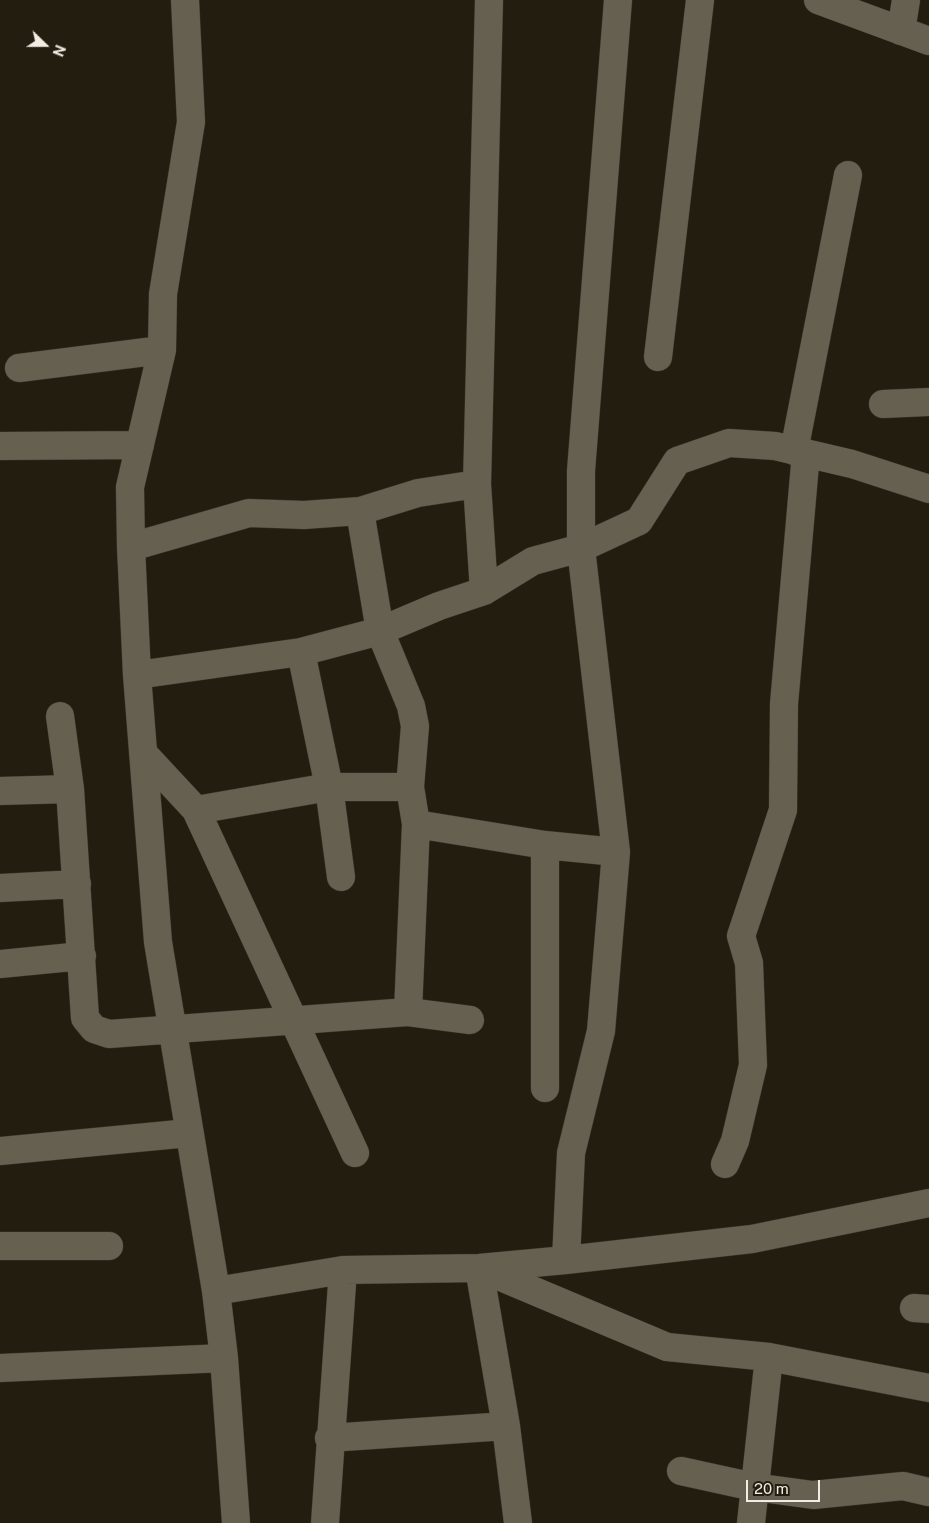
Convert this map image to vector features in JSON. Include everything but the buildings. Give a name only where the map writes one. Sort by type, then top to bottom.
[{"type":"street","points":[[185,0],[191,122],[163,294],[162,350],[130,487],[131,547],[137,675],[158,942],[216,1290],[224,1358],[236,1523]]},
{"type":"street","points":[[484,591],[477,484],[489,0]]},
{"type":"street","points":[[566,1260],[571,1153],[601,1031],[616,852],[581,548],[581,470],[618,0]]},
{"type":"street","points":[[658,357],[700,0]]},
{"type":"street","points":[[818,0],[929,41]]},
{"type":"street","points":[[901,31],[906,0]]},
{"type":"street","points":[[725,1164],[735,1141],[753,1065],[749,962],[741,936],[783,810],[784,704],[800,452],[848,175]]},
{"type":"street","points":[[19,368],[162,350]]},
{"type":"street","points":[[883,404],[929,402]]},
{"type":"street","points":[[137,675],[301,652],[380,631],[439,606],[484,591],[533,561],[581,548],[639,522],[677,461],[730,443],[775,446],[852,464],[929,489]]},
{"type":"street","points":[[0,446],[140,444]]},
{"type":"street","points":[[131,547],[249,513],[304,515],[360,511],[418,493],[477,484]]},
{"type":"street","points":[[360,511],[380,631],[410,706],[415,726],[410,786],[416,824],[408,1012]]},
{"type":"street","points":[[301,652],[329,787],[341,877]]},
{"type":"street","points":[[60,716],[70,789],[85,1018],[94,1029],[109,1034],[408,1012],[470,1020]]},
{"type":"street","points":[[143,753],[196,810],[355,1152]]},
{"type":"street","points":[[196,810],[329,787],[410,786]]},
{"type":"street","points":[[0,791],[70,789]]},
{"type":"street","points":[[416,824],[545,845],[616,852]]},
{"type":"street","points":[[545,845],[545,1088]]},
{"type":"street","points":[[0,888],[77,884]]},
{"type":"street","points":[[0,964],[82,956]]},
{"type":"street","points":[[0,1151],[189,1133]]},
{"type":"street","points":[[216,1290],[342,1270],[479,1268],[752,1239],[929,1203]]},
{"type":"street","points":[[0,1246],[109,1246]]},
{"type":"street","points":[[479,1268],[667,1347],[769,1357],[929,1388]]},
{"type":"street","points":[[479,1268],[506,1426],[518,1523]]},
{"type":"street","points":[[325,1523],[329,1438],[342,1270]]},
{"type":"street","points":[[751,1523],[769,1357]]},
{"type":"street","points":[[0,1368],[224,1358]]},
{"type":"street","points":[[329,1438],[506,1426]]},
{"type":"street","points":[[681,1471],[754,1487],[813,1495],[903,1486],[929,1492]]}]
